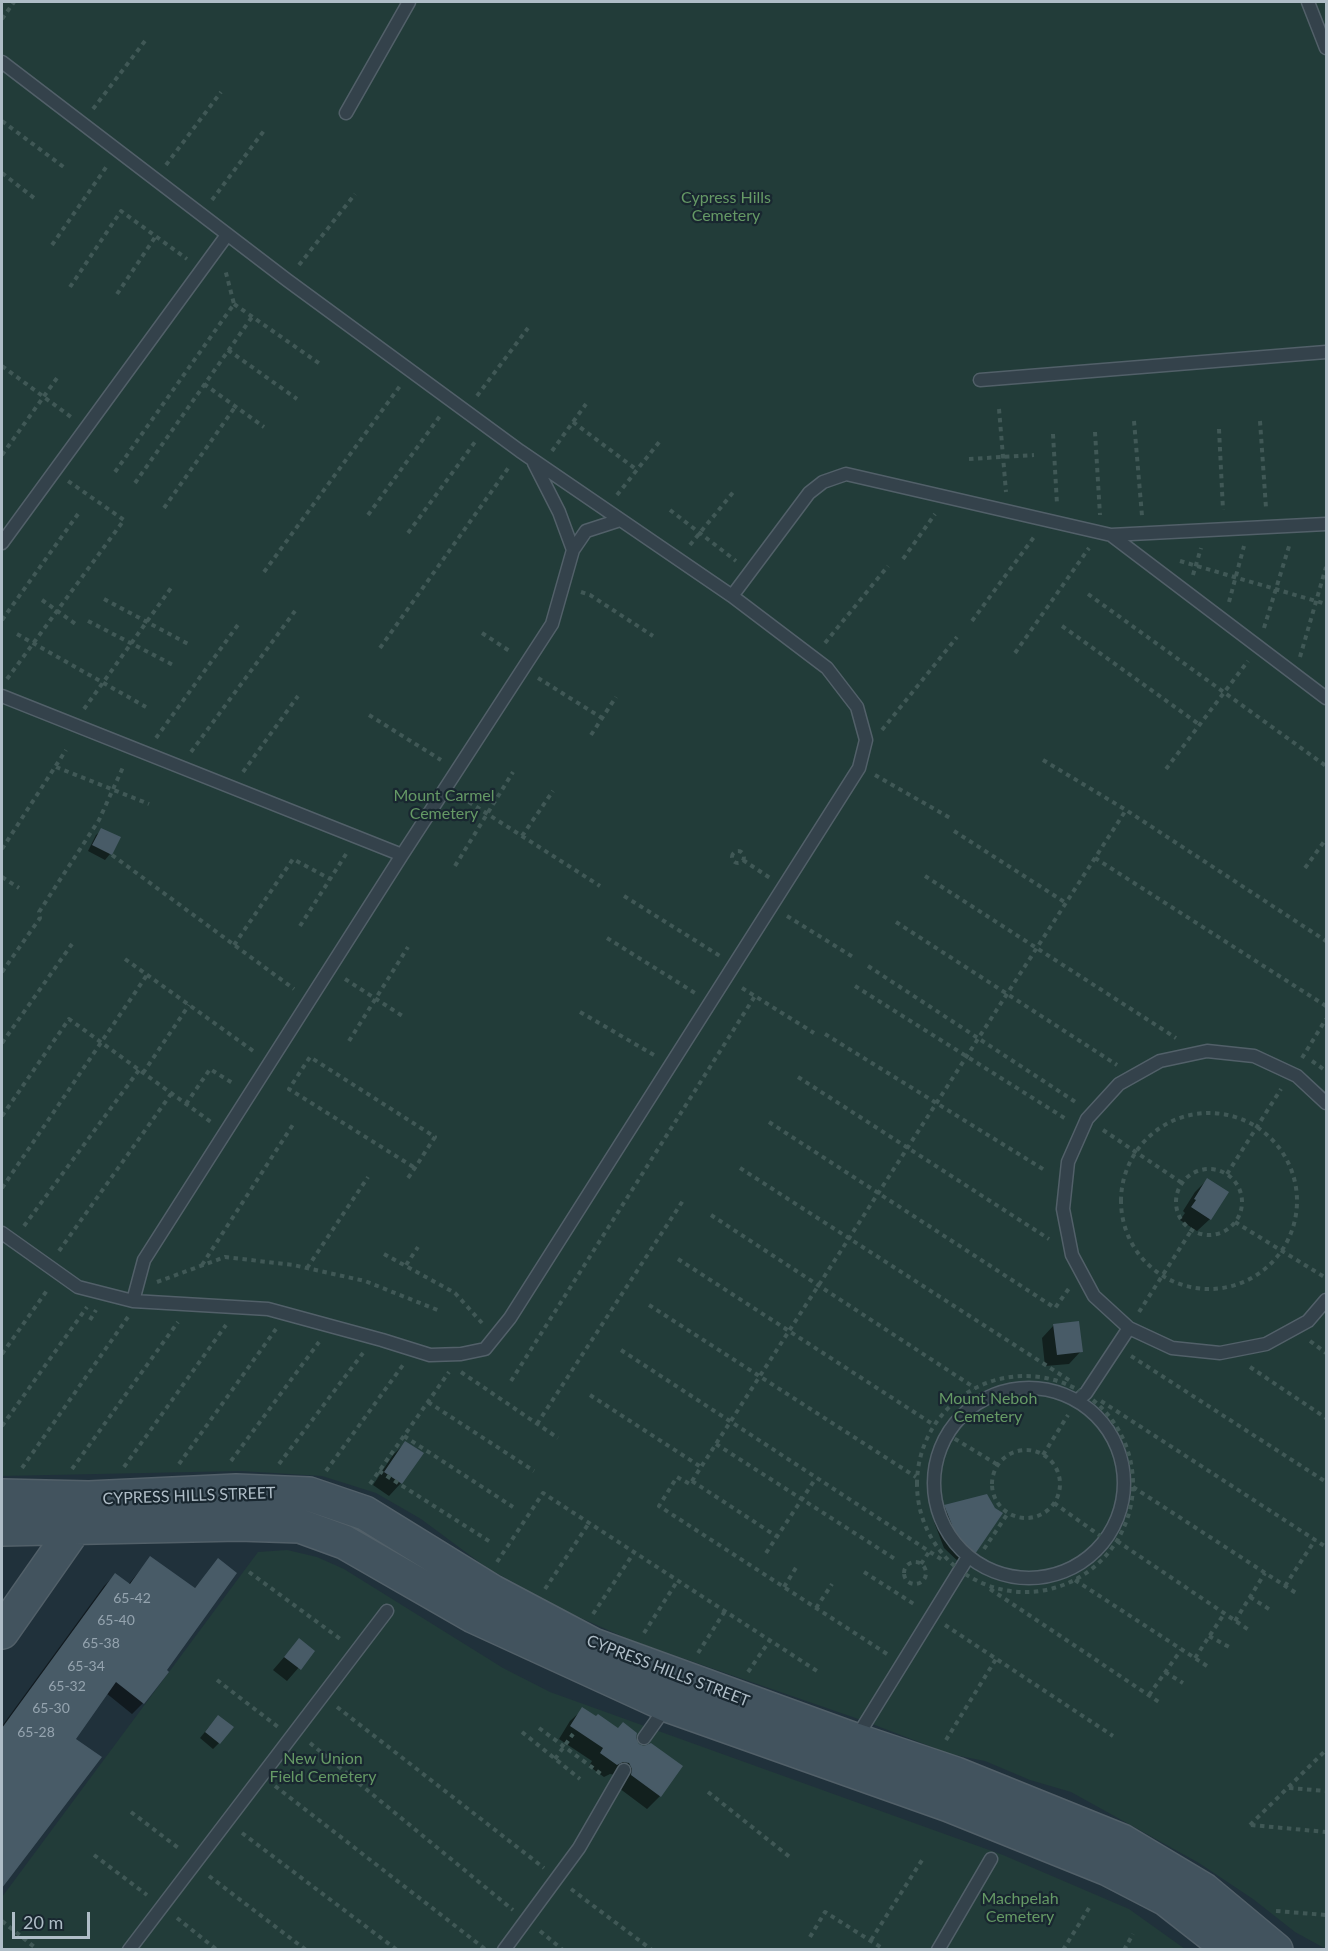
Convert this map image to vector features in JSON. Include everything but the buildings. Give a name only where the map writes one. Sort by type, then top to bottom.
[{"type":"street","name":"CYPRESS HILLS STREET","points":[[9,1486],[89,1498],[236,1491],[309,1494],[365,1513],[493,1592],[593,1645],[680,1685],[850,1753],[949,1805],[1108,1869],[1166,1899],[1232,1950]]},
{"type":"street","name":"CYPRESS HILLS STREET","points":[[2,1529],[239,1524],[300,1526],[344,1542],[473,1616],[680,1685]]},
{"type":"street","points":[[2,1632],[74,1528]]},
{"type":"street","name":"CYPRESS HILLS STREET","points":[[850,1753],[956,1774],[1122,1841],[1204,1890],[1276,1950]]},
{"type":"lane","points":[[346,113],[409,2]]},
{"type":"lane","points":[[1308,2],[1326,48]]},
{"type":"lane","points":[[2,62],[227,235],[465,411],[538,464],[732,596],[827,668],[857,707],[866,740],[861,761],[783,887],[510,1318],[485,1349],[461,1354],[430,1355],[268,1309],[190,1305],[97,1292],[78,1287],[2,1233]]},
{"type":"lane","points":[[2,543],[227,235]]},
{"type":"lane","points":[[980,380],[1326,352]]},
{"type":"lane","points":[[538,464],[573,550]]},
{"type":"lane","points":[[732,596],[810,493],[824,482],[846,474],[1106,533],[1326,524]]},
{"type":"lane","points":[[136,1297],[144,1260],[552,624],[573,550],[586,531],[620,520]]},
{"type":"lane","points":[[1106,533],[1326,698]]},
{"type":"lane","points":[[2,696],[402,855]]},
{"type":"lane","points":[[1326,1103],[1295,1068],[1254,1056],[1207,1051],[1160,1061],[1119,1084],[1087,1119],[1068,1162],[1063,1209],[1072,1255],[1094,1296],[1129,1328],[1172,1348],[1220,1353],[1266,1344],[1308,1321],[1326,1300]]},
{"type":"lane","points":[[1082,1397],[1129,1328]]},
{"type":"lane","points":[[1020,1388],[1050,1390],[1082,1397],[1102,1421],[1119,1449],[1125,1479],[1121,1512],[1111,1541],[1086,1560],[1062,1573],[1035,1579],[1007,1576],[972,1559],[950,1537],[938,1513],[933,1486],[936,1459],[947,1434],[966,1411],[991,1395],[1020,1388]]},
{"type":"lane","points":[[850,1753],[960,1571],[972,1559]]},
{"type":"lane","points":[[129,1950],[387,1611]]},
{"type":"lane","points":[[644,1738],[680,1685]]},
{"type":"lane","points":[[504,1950],[579,1848],[624,1770]]},
{"type":"lane","points":[[938,1950],[992,1859]]},
{"type":"path","points":[[2,19],[14,2]]},
{"type":"path","points":[[82,124],[145,41]]},
{"type":"path","points":[[155,180],[221,93]]},
{"type":"path","points":[[2,121],[65,168]]},
{"type":"path","points":[[201,215],[266,128]]},
{"type":"path","points":[[52,245],[113,158]]},
{"type":"path","points":[[2,173],[34,198]]},
{"type":"path","points":[[287,280],[355,194]]},
{"type":"path","points":[[70,287],[121,211],[202,270]]},
{"type":"path","points":[[117,294],[156,236]]},
{"type":"path","points":[[219,247],[234,304],[320,364]]},
{"type":"path","points":[[115,472],[234,304]]},
{"type":"path","points":[[135,483],[252,316]]},
{"type":"path","points":[[465,411],[528,328]]},
{"type":"path","points":[[228,350],[297,399]]},
{"type":"path","points":[[2,366],[86,428]]},
{"type":"path","points":[[264,572],[411,371]]},
{"type":"path","points":[[2,455],[57,378]]},
{"type":"path","points":[[204,384],[264,427]]},
{"type":"path","points":[[368,515],[452,401]]},
{"type":"path","points":[[538,464],[586,404]]},
{"type":"path","points":[[164,508],[235,406]]},
{"type":"path","points":[[999,409],[1008,510]]},
{"type":"path","points":[[1134,421],[1144,533]]},
{"type":"path","points":[[1260,421],[1268,526]]},
{"type":"path","points":[[573,422],[637,470]]},
{"type":"path","points":[[408,533],[487,427]]},
{"type":"path","points":[[1219,429],[1224,529]]},
{"type":"path","points":[[1015,653],[1106,533],[1095,432]]},
{"type":"path","points":[[972,621],[1052,521],[1053,434]]},
{"type":"path","points":[[605,510],[660,441]]},
{"type":"path","points":[[380,648],[520,451]]},
{"type":"path","points":[[969,459],[1034,455]]},
{"type":"path","points":[[2,687],[124,520],[54,471]]},
{"type":"path","points":[[679,560],[735,490]]},
{"type":"path","points":[[903,559],[948,497]]},
{"type":"path","points":[[670,510],[750,571]]},
{"type":"path","points":[[2,621],[78,514]]},
{"type":"path","points":[[1166,769],[1258,647],[1295,525]]},
{"type":"path","points":[[1224,620],[1249,528]]},
{"type":"path","points":[[1187,593],[1207,530]]},
{"type":"path","points":[[1173,559],[1326,604]]},
{"type":"path","points":[[814,658],[888,566]]},
{"type":"path","points":[[1295,675],[1326,567]]},
{"type":"path","points":[[563,586],[590,595],[653,636]]},
{"type":"path","points":[[73,724],[171,588]]},
{"type":"path","points":[[1088,594],[1326,766]]},
{"type":"path","points":[[104,598],[190,645]]},
{"type":"path","points":[[42,600],[77,625]]},
{"type":"path","points":[[180,767],[295,611]]},
{"type":"path","points":[[88,621],[175,666]]},
{"type":"path","points":[[144,753],[240,622]]},
{"type":"path","points":[[1062,626],[1200,725]]},
{"type":"path","points":[[482,633],[527,662]]},
{"type":"path","points":[[18,634],[146,707]]},
{"type":"path","points":[[950,818],[861,761],[957,638]]},
{"type":"path","points":[[535,676],[602,718]]},
{"type":"path","points":[[232,788],[298,696]]},
{"type":"path","points":[[591,735],[616,697]]},
{"type":"path","points":[[369,714],[457,771]]},
{"type":"path","points":[[2,972],[40,918],[39,912],[99,820],[132,748]]},
{"type":"path","points":[[2,849],[66,750]]},
{"type":"path","points":[[1043,760],[1126,810],[1326,941]]},
{"type":"path","points":[[56,766],[149,804]]},
{"type":"path","points":[[455,866],[513,772]]},
{"type":"path","points":[[446,787],[600,886]]},
{"type":"path","points":[[522,836],[553,791]]},
{"type":"path","points":[[903,1664],[659,1506],[677,1477],[690,1484],[1126,810]]},
{"type":"path","points":[[954,831],[1066,903]]},
{"type":"path","points":[[300,926],[357,837]]},
{"type":"path","points":[[1305,868],[1326,842]]},
{"type":"path","points":[[112,855],[309,1000]]},
{"type":"path","points":[[1095,858],[1326,1006]]},
{"type":"path","points":[[234,945],[293,859],[330,879]]},
{"type":"path","points":[[743,860],[783,887]]},
{"type":"path","points":[[925,876],[1177,1039],[1168,1042]]},
{"type":"path","points":[[2,877],[19,888]]},
{"type":"path","points":[[624,896],[724,959]]},
{"type":"path","points":[[783,914],[853,957]]},
{"type":"path","points":[[896,922],[1118,1065]]},
{"type":"path","points":[[607,938],[710,1003]]},
{"type":"path","points":[[2,1044],[72,944]]},
{"type":"path","points":[[350,1041],[408,947]]},
{"type":"path","points":[[125,959],[269,1063]]},
{"type":"path","points":[[868,966],[1078,1103],[1062,1125]]},
{"type":"path","points":[[329,969],[404,1017]]},
{"type":"path","points":[[2,1188],[147,975]]},
{"type":"path","points":[[726,978],[814,1033]]},
{"type":"path","points":[[855,986],[1066,1119]]},
{"type":"path","points":[[511,1381],[755,996]]},
{"type":"path","points":[[13,1241],[189,1005]]},
{"type":"path","points":[[580,1011],[670,1065]]},
{"type":"path","points":[[2,1116],[69,1019],[225,1132]]},
{"type":"path","points":[[1227,1174],[1326,1019]]},
{"type":"path","points":[[825,1034],[1046,1171]]},
{"type":"path","points":[[1304,1056],[1326,1071]]},
{"type":"path","points":[[408,1178],[415,1168],[435,1137],[310,1057],[289,1089],[415,1168]]},
{"type":"path","points":[[1109,1072],[1124,1060]]},
{"type":"path","points":[[186,1104],[210,1069],[249,1095]]},
{"type":"path","points":[[798,1077],[1050,1240]]},
{"type":"path","points":[[2,1354],[54,1270],[171,1094]]},
{"type":"path","points":[[1201,1114],[1220,1114],[1257,1127],[1284,1155],[1297,1193],[1296,1212],[1291,1232],[1282,1250],[1267,1268],[1246,1281],[1223,1288],[1198,1289],[1175,1283],[1154,1271],[1137,1253],[1126,1232],[1122,1216],[1122,1184],[1130,1161],[1136,1152],[1144,1141],[1164,1126],[1181,1118],[1201,1114]]},
{"type":"path","points":[[1087,1119],[1182,1183]]},
{"type":"path","points":[[769,1122],[1055,1308],[1070,1286],[1075,1294]]},
{"type":"path","points":[[201,1265],[294,1123]]},
{"type":"path","points":[[1046,1181],[1049,1162]]},
{"type":"path","points":[[740,1168],[1075,1383]]},
{"type":"path","points":[[1206,1169],[1227,1174],[1240,1191],[1242,1202],[1235,1222],[1228,1230],[1207,1236],[1191,1230],[1180,1220],[1176,1209],[1178,1187],[1195,1172],[1206,1169]]},
{"type":"path","points":[[308,1268],[368,1177]]},
{"type":"path","points":[[537,1424],[684,1199]]},
{"type":"path","points":[[711,1215],[975,1388]]},
{"type":"path","points":[[1235,1222],[1326,1278]]},
{"type":"path","points":[[1047,1230],[1053,1249]]},
{"type":"path","points":[[1129,1328],[1191,1230]]},
{"type":"path","points":[[406,1266],[418,1247]]},
{"type":"path","points":[[384,1254],[455,1293],[495,1337]]},
{"type":"path","points":[[9,1486],[136,1297],[201,1265],[225,1257],[308,1268],[365,1281],[440,1311]]},
{"type":"path","points":[[678,1259],[934,1425]]},
{"type":"path","points":[[2,1426],[97,1292]]},
{"type":"path","points":[[68,1475],[190,1305]]},
{"type":"path","points":[[649,1305],[917,1478]]},
{"type":"path","points":[[120,1473],[239,1308]]},
{"type":"path","points":[[173,1472],[286,1314]]},
{"type":"path","points":[[230,1462],[330,1326]]},
{"type":"path","points":[[279,1464],[374,1338]]},
{"type":"path","points":[[1308,1340],[1326,1353]]},
{"type":"path","points":[[322,1476],[414,1350]]},
{"type":"path","points":[[621,1350],[960,1571],[990,1588],[1159,1701]]},
{"type":"path","points":[[1128,1354],[1326,1482]]},
{"type":"path","points":[[366,1490],[453,1367],[558,1438]]},
{"type":"path","points":[[1249,1367],[1326,1418]]},
{"type":"path","points":[[960,1571],[938,1550],[923,1524],[916,1494],[917,1464],[927,1435],[944,1410],[968,1391],[996,1378],[1026,1374],[1056,1379],[1109,1414],[1127,1444],[1134,1479],[1130,1513],[1091,1570],[1060,1587],[1025,1593],[990,1588]]},
{"type":"path","points":[[590,1395],[701,1467]]},
{"type":"path","points":[[1043,1455],[1082,1397]]},
{"type":"path","points":[[1098,1399],[1326,1547]]},
{"type":"path","points":[[428,1402],[534,1471]]},
{"type":"path","points":[[947,1434],[998,1465]]},
{"type":"path","points":[[404,1436],[513,1507]]},
{"type":"path","points":[[716,1444],[895,1559]]},
{"type":"path","points":[[1026,1450],[1043,1455],[1055,1466],[1059,1476],[1060,1488],[1054,1503],[1041,1515],[1030,1518],[1008,1513],[994,1496],[993,1475],[998,1465],[1006,1457],[1016,1452],[1026,1450]]},
{"type":"path","points":[[379,1471],[492,1543]]},
{"type":"path","points":[[766,1553],[816,1478]]},
{"type":"path","points":[[692,1481],[776,1536]]},
{"type":"path","points":[[1133,1487],[1296,1593]]},
{"type":"path","points":[[494,1567],[543,1493],[818,1671]]},
{"type":"path","points":[[1054,1503],[1249,1630]]},
{"type":"path","points":[[972,1559],[1008,1513]]},
{"type":"path","points":[[540,1597],[589,1522]]},
{"type":"path","points":[[1285,1586],[1315,1540]]},
{"type":"path","points":[[921,1564],[929,1551]]},
{"type":"path","points":[[588,1622],[633,1554]]},
{"type":"path","points":[[912,1563],[921,1564],[926,1571],[922,1582],[916,1585],[908,1583],[904,1577],[906,1566],[912,1563]]},
{"type":"path","points":[[784,1587],[797,1566]]},
{"type":"path","points":[[249,1572],[357,1651]]},
{"type":"path","points":[[864,1572],[1113,1736]]},
{"type":"path","points":[[1235,1621],[1265,1573]]},
{"type":"path","points":[[1074,1579],[1207,1666]]},
{"type":"path","points":[[640,1639],[678,1580]]},
{"type":"path","points":[[816,1608],[832,1584]]},
{"type":"path","points":[[1250,1596],[1272,1611]]},
{"type":"path","points":[[680,1685],[725,1611]]},
{"type":"path","points":[[1195,1658],[1224,1614]]},
{"type":"path","points":[[1209,1636],[1228,1647]]},
{"type":"path","points":[[748,1673],[770,1640]]},
{"type":"path","points":[[1149,1695],[1182,1650]]},
{"type":"path","points":[[946,1741],[996,1659]]},
{"type":"path","points":[[1165,1672],[1184,1683]]},
{"type":"path","points":[[217,1680],[293,1734],[563,1950]]},
{"type":"path","points":[[322,1696],[652,1950]]},
{"type":"path","points":[[539,1728],[616,1785]]},
{"type":"path","points":[[522,1732],[580,1779]]},
{"type":"path","points":[[555,1759],[573,1734]]},
{"type":"path","points":[[1326,1750],[1250,1825],[1326,1832]]},
{"type":"path","points":[[262,1776],[486,1950]]},
{"type":"path","points":[[1288,1788],[1326,1791]]},
{"type":"path","points":[[708,1792],[791,1858]]},
{"type":"path","points":[[131,1812],[306,1950]]},
{"type":"path","points":[[226,1822],[397,1950]]},
{"type":"path","points":[[871,1940],[924,1857]]},
{"type":"path","points":[[1063,1950],[1089,1908]]},
{"type":"path","points":[[1270,1910],[1326,1915]]},
{"type":"path","points":[[810,1937],[825,1912],[882,1948]]},
{"type":"path","points":[[2,1922],[38,1950]]},
{"type":"path","points":[[1124,1950],[1133,1934]]},
{"type":"green space","points":[[2,2],[1326,2],[1326,1949],[1295,1932],[1253,1899],[1199,1863],[1071,1792],[1030,1780],[985,1761],[950,1754],[867,1722],[633,1641],[567,1612],[487,1568],[421,1519],[376,1493],[322,1476],[241,1471],[2,1476]]},
{"type":"green space","name":"New Union Field Cemetery","points":[[287,1550],[317,1557],[344,1569],[503,1668],[550,1692],[1003,1855],[1129,1909],[1185,1949],[2,1950],[2,1897],[258,1552]]},
{"type":"park label","name":"Cypress Hills Cemetery","points":[[726,207]]},
{"type":"park label","name":"Mount Carmel Cemetery","points":[[444,805]]},
{"type":"park label","name":"Mount Neboh Cemetery","points":[[988,1408]]},
{"type":"park label","name":"Machpelah Cemetery","points":[[1020,1908]]}]
